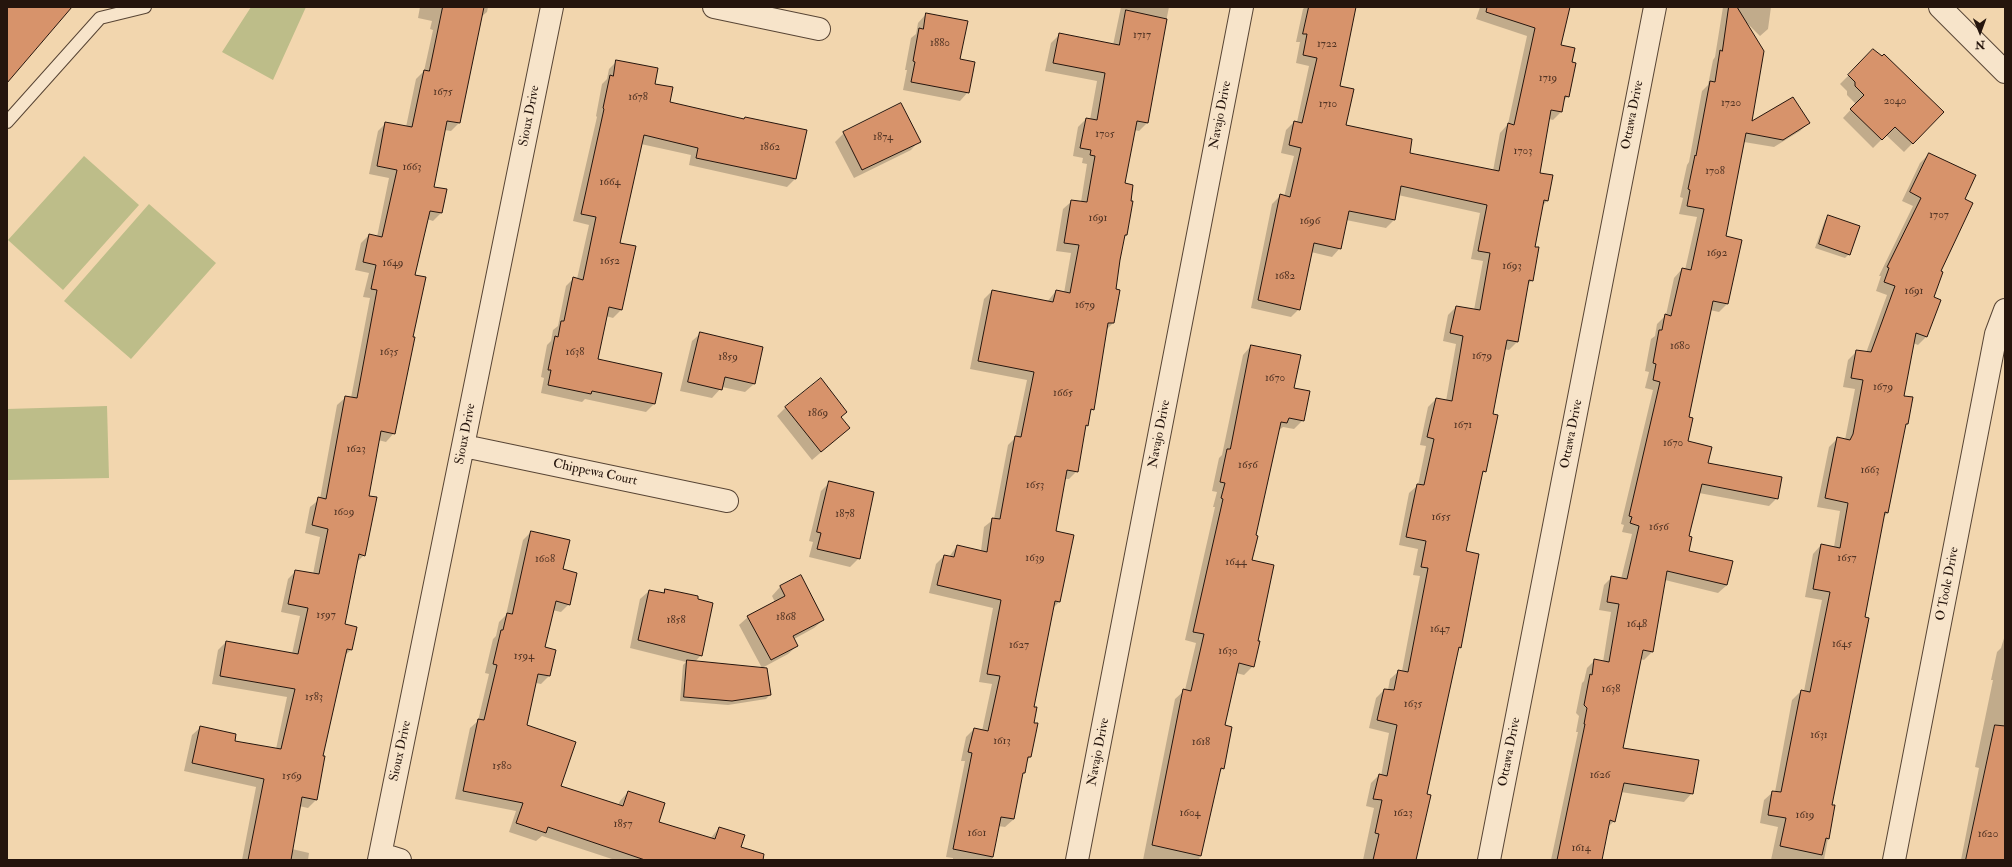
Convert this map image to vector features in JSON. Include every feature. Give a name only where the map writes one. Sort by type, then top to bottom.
[{"type":"street","name":"Sioux Drive","points":[[386,858],[464,446],[552,7]]},
{"type":"street","points":[[714,7],[819,29]]},
{"type":"street","name":"Navajo Drive","points":[[1077,860],[1242,7]]},
{"type":"street","name":"Ottawa Drive","points":[[1489,860],[1654,7]]},
{"type":"street","points":[[1940,7],[2005,72]]},
{"type":"street","name":"O Toole Drive","points":[[1894,860],[1996,334],[2005,310]]},
{"type":"street","name":"Chippewa Court","points":[[464,446],[727,500]]},
{"type":"lane","points":[[7,122],[100,18],[145,7]]},
{"type":"green space","points":[[251,7],[306,7],[273,80],[222,52]]},
{"type":"green space","points":[[84,156],[139,205],[63,290],[8,240]]},
{"type":"green space","points":[[149,204],[216,263],[131,359],[64,301]]},
{"type":"green space","points":[[107,406],[109,478],[8,480],[7,409]]},
{"type":"building","points":[[7,7],[72,7],[7,83]]},
{"type":"building","points":[[443,7],[484,7],[460,123],[447,121],[434,187],[447,189],[442,213],[430,211],[415,275],[426,277],[395,434],[381,431],[369,496],[377,497],[365,556],[359,554],[345,624],[357,627],[352,650],[347,649],[323,756],[325,756],[317,800],[302,797],[291,860],[248,860],[264,779],[192,763],[200,726],[236,734],[235,741],[281,749],[295,689],[220,676],[226,641],[298,654],[308,608],[288,604],[295,570],[319,574],[328,529],[312,525],[318,497],[326,499],[345,396],[357,398],[377,290],[371,289],[376,265],[363,262],[369,234],[382,237],[397,170],[377,166],[385,122],[412,127],[424,70],[429,71]]},
{"type":"building","points":[[1309,7],[1356,7],[1340,86],[1354,89],[1346,125],[1412,139],[1410,153],[1499,171],[1508,123],[1514,125],[1535,28],[1486,12],[1487,7],[1570,7],[1561,45],[1575,48],[1572,62],[1576,63],[1569,97],[1565,96],[1562,112],[1551,110],[1540,173],[1553,175],[1548,201],[1544,200],[1535,247],[1539,247],[1533,281],[1529,280],[1518,342],[1507,340],[1493,414],[1498,415],[1486,472],[1483,471],[1466,551],[1479,554],[1461,648],[1459,647],[1427,794],[1431,795],[1416,860],[1373,860],[1379,834],[1375,833],[1382,800],[1373,799],[1379,774],[1387,776],[1397,725],[1377,720],[1384,689],[1394,690],[1398,670],[1408,672],[1428,568],[1421,567],[1426,541],[1406,537],[1417,484],[1424,485],[1434,439],[1427,437],[1436,398],[1452,401],[1463,336],[1450,333],[1456,306],[1480,310],[1490,253],[1478,251],[1487,205],[1401,186],[1395,220],[1349,211],[1341,249],[1314,243],[1300,310],[1258,300],[1280,194],[1290,197],[1301,148],[1289,145],[1294,121],[1302,123],[1317,58],[1303,55],[1307,34],[1303,34]]},
{"type":"building","points":[[1729,7],[1737,7],[1764,51],[1752,121],[1793,97],[1810,123],[1783,140],[1746,133],[1726,236],[1742,240],[1728,304],[1713,301],[1689,417],[1693,418],[1688,441],[1712,447],[1708,463],[1782,477],[1778,499],[1702,484],[1689,536],[1692,537],[1689,551],[1733,561],[1727,585],[1667,571],[1653,652],[1643,650],[1623,748],[1699,760],[1693,794],[1624,783],[1615,822],[1610,820],[1602,860],[1557,860],[1585,724],[1587,708],[1584,705],[1590,674],[1592,675],[1594,659],[1609,662],[1619,604],[1607,602],[1611,576],[1627,579],[1639,526],[1630,523],[1632,517],[1629,516],[1660,382],[1653,380],[1656,364],[1653,363],[1659,330],[1662,330],[1665,314],[1671,316],[1682,268],[1691,270],[1704,209],[1687,206],[1690,190],[1688,189],[1695,155],[1696,156],[1710,81],[1715,82],[1720,50],[1722,51]]},
{"type":"building","points":[[1126,10],[1167,19],[1148,123],[1137,121],[1125,183],[1133,185],[1131,201],[1133,201],[1127,235],[1125,235],[1120,260],[1116,289],[1120,290],[1114,323],[1108,323],[1094,410],[1091,409],[1088,426],[1086,425],[1078,472],[1067,470],[1056,531],[1074,535],[1060,602],[1055,601],[1034,707],[1037,707],[1034,723],[1038,723],[1031,757],[1028,757],[1025,773],[1023,773],[1014,819],[1001,817],[993,857],[953,849],[972,753],[968,752],[974,728],[988,731],[1000,676],[987,674],[1001,600],[937,585],[944,555],[954,557],[957,545],[987,552],[992,518],[1000,519],[1015,436],[1021,437],[1034,372],[978,361],[992,290],[1053,302],[1056,290],[1070,293],[1079,245],[1064,243],[1071,200],[1087,202],[1095,156],[1090,155],[1091,150],[1080,148],[1086,118],[1097,120],[1105,73],[1053,63],[1059,33],[1119,45]]},
{"type":"building","points":[[926,13],[968,21],[960,59],[975,62],[969,93],[911,82],[919,28],[923,29]]},
{"type":"building","points":[[1873,49],[1882,56],[1884,54],[1944,112],[1913,144],[1895,127],[1882,140],[1850,109],[1864,95],[1855,86],[1855,82],[1848,75]]},
{"type":"building","points":[[616,60],[658,68],[655,84],[673,87],[670,102],[744,119],[745,117],[807,130],[796,179],[696,158],[698,148],[644,135],[620,243],[636,246],[622,310],[609,307],[598,359],[662,373],[655,404],[592,391],[591,394],[548,385],[551,370],[548,370],[555,336],[558,337],[561,321],[564,321],[573,277],[583,280],[596,217],[581,214],[610,75],[613,76]]},
{"type":"building","points":[[901,103],[921,142],[862,170],[843,132]]},
{"type":"building","points":[[1929,153],[1976,175],[1965,199],[1973,203],[1941,271],[1943,272],[1934,297],[1941,300],[1927,337],[1916,333],[1904,396],[1913,397],[1888,513],[1885,512],[1865,617],[1869,618],[1832,805],[1835,805],[1829,839],[1826,838],[1822,855],[1780,846],[1786,818],[1768,815],[1772,791],[1781,792],[1801,690],[1810,692],[1830,592],[1813,589],[1821,544],[1840,548],[1848,503],[1825,498],[1837,437],[1850,440],[1853,434],[1863,380],[1851,378],[1856,350],[1871,352],[1895,286],[1884,282],[1889,268],[1887,267],[1921,198],[1910,192]]},
{"type":"building","points":[[1828,215],[1860,226],[1850,255],[1819,244]]},
{"type":"building","points":[[700,332],[763,347],[755,384],[725,377],[722,390],[688,382]]},
{"type":"building","points":[[1251,345],[1301,355],[1294,388],[1310,391],[1304,421],[1289,418],[1287,423],[1281,422],[1256,535],[1258,536],[1252,560],[1274,565],[1258,641],[1260,641],[1254,667],[1239,663],[1225,725],[1232,727],[1224,769],[1221,768],[1201,856],[1152,845],[1183,689],[1191,691],[1204,634],[1193,632],[1223,499],[1221,498],[1225,483],[1220,482],[1227,449],[1230,449]]},
{"type":"building","points":[[821,378],[847,412],[841,417],[850,428],[821,452],[785,407]]},
{"type":"building","points":[[829,481],[874,492],[860,559],[817,549],[821,533],[817,532]]},
{"type":"building","points":[[531,531],[570,540],[563,569],[577,573],[570,605],[556,601],[545,647],[556,650],[550,676],[538,674],[527,725],[576,742],[561,786],[623,806],[628,791],[665,803],[659,822],[715,839],[719,827],[745,835],[741,847],[764,854],[763,860],[645,860],[548,827],[546,833],[516,823],[523,803],[463,791],[478,719],[484,720],[497,665],[493,664],[501,630],[503,630],[507,613],[512,614]]},
{"type":"building","points":[[801,575],[824,620],[793,636],[798,646],[771,660],[747,616],[785,596],[780,586]]},
{"type":"building","points":[[665,589],[698,596],[698,599],[713,603],[702,656],[638,640],[649,590],[664,593]]},
{"type":"building","points":[[687,660],[767,668],[771,695],[732,701],[684,697]]},
{"type":"building","points":[[1995,725],[2005,726],[2005,860],[1966,860]]}]
